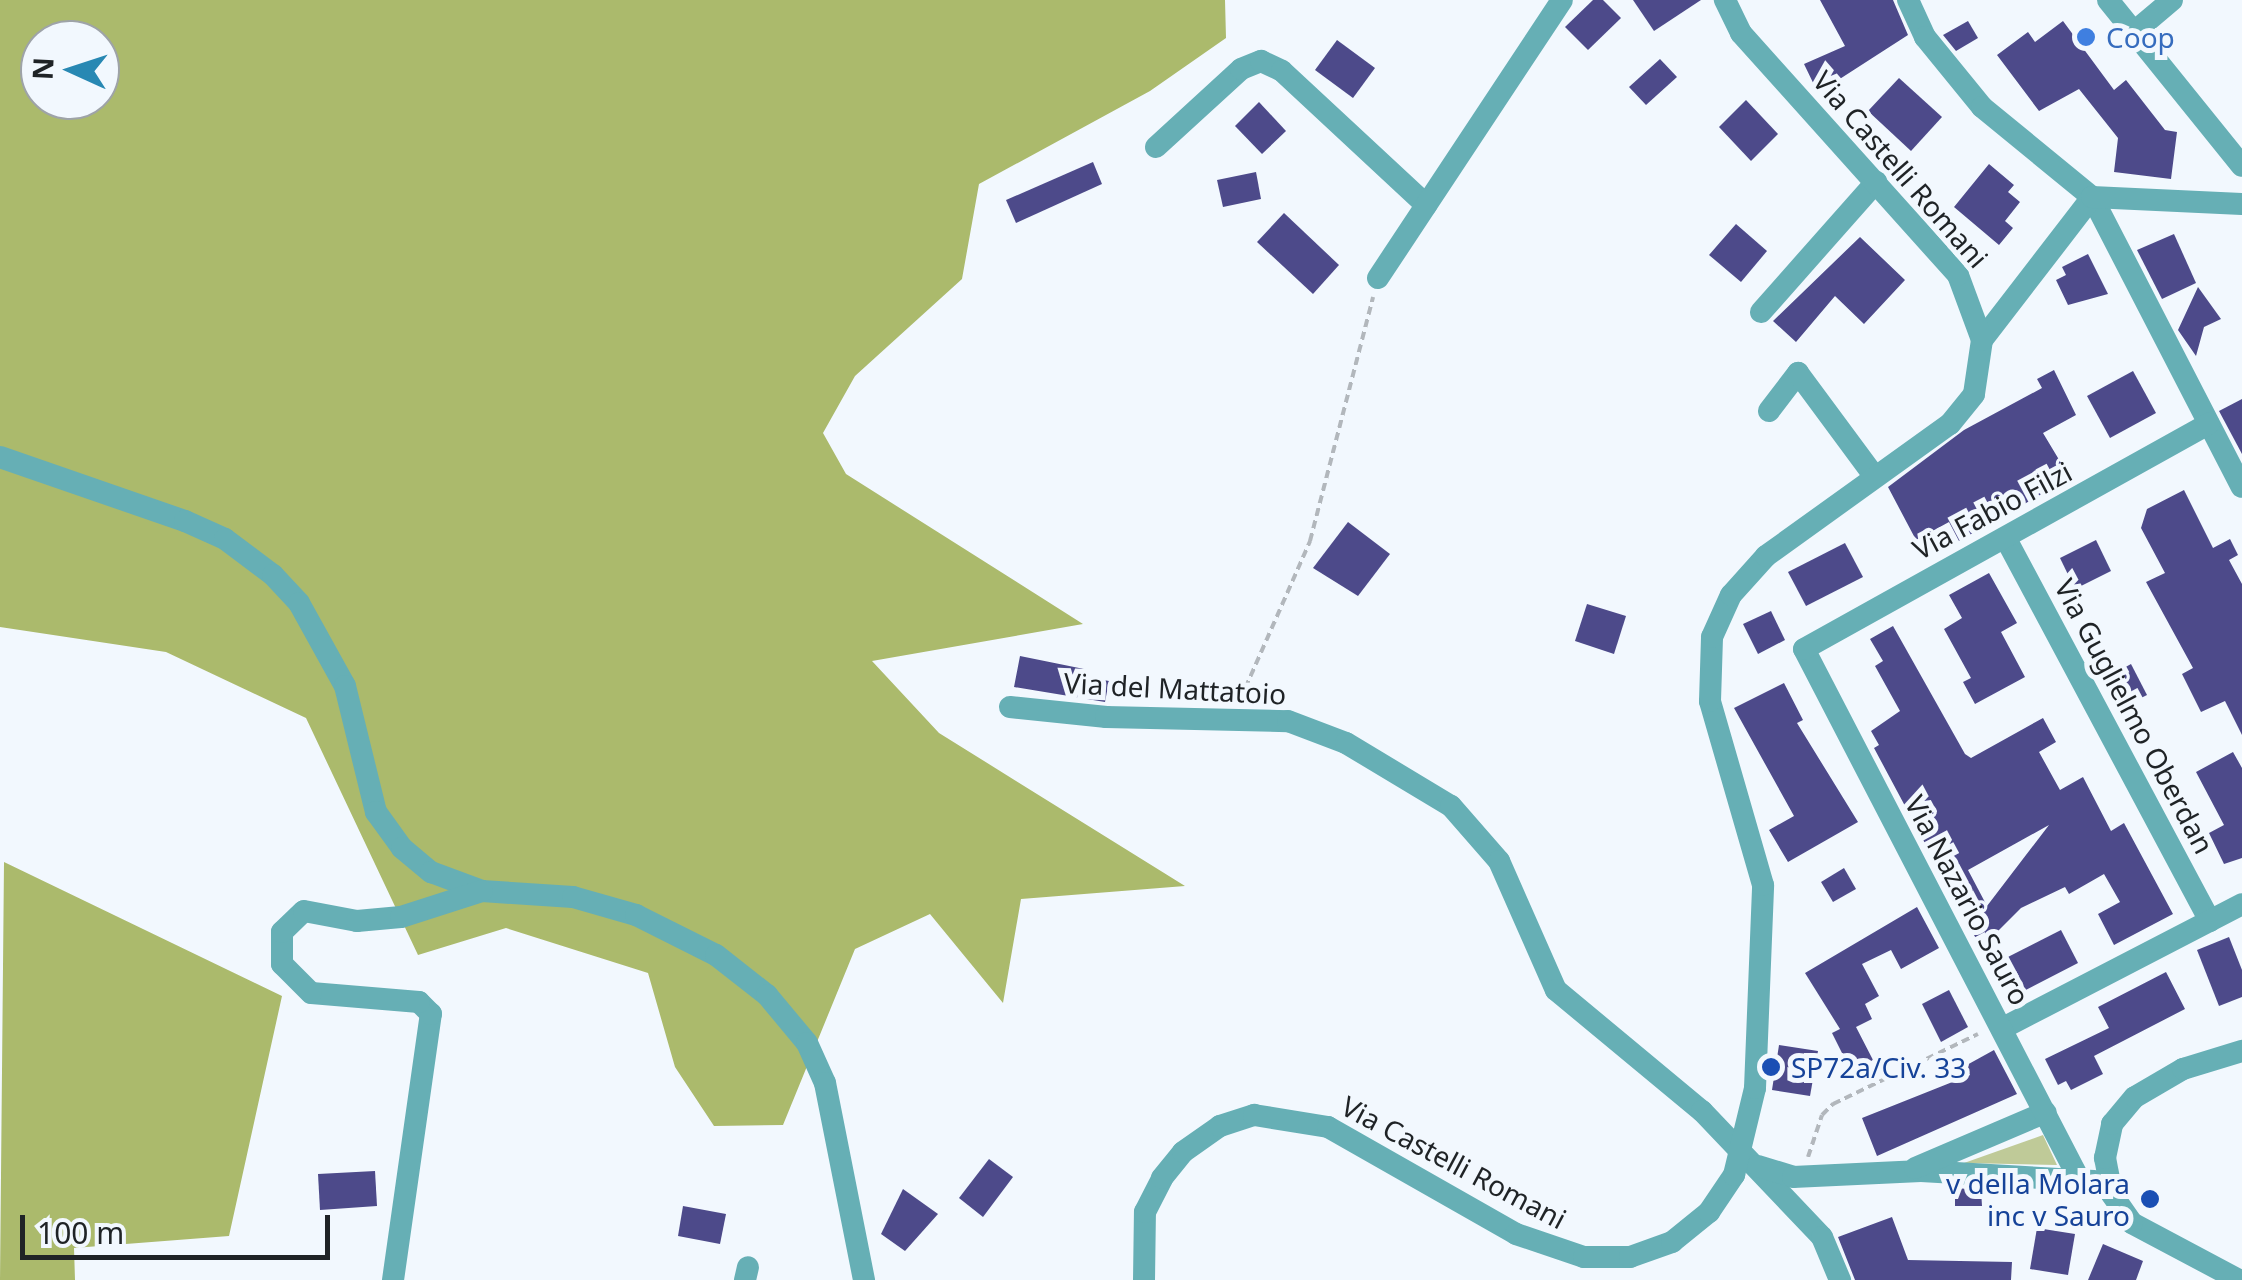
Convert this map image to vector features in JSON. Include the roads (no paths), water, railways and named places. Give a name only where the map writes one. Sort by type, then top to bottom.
[{"type":"street","points":[[1378,278],[1562,0]]},
{"type":"street","name":"Via Castelli Romani","points":[[1144,1280],[1142,1228],[1162,1178],[1183,1152],[1220,1126],[1254,1115],[1328,1127],[1516,1234],[1595,1258],[1630,1257],[1672,1242],[1718,1202],[1742,1156],[1755,1088],[1763,885],[1710,701],[1710,646],[1723,610],[1754,568],[1963,410],[1980,378],[1982,340],[1958,275],[1741,34],[1724,0]]},
{"type":"street","points":[[1908,0],[1926,37],[1982,106],[2092,197],[2242,487]]},
{"type":"street","points":[[2108,0],[2242,166]]},
{"type":"street","points":[[2133,34],[2172,0]]},
{"type":"street","points":[[1156,146],[1242,69],[1261,60],[1282,71],[1426,205]]},
{"type":"street","points":[[1761,312],[1876,182]]},
{"type":"street","points":[[2092,197],[2242,204]]},
{"type":"street","points":[[1982,340],[2092,197]]},
{"type":"street","points":[[1768,410],[1798,373],[1874,477]]},
{"type":"street","name":"Via Fabio Filzi","points":[[1804,649],[2209,424]]},
{"type":"street","points":[[0,457],[185,521],[226,539],[273,575],[299,603],[345,686],[376,812],[386,828],[431,872],[482,890],[573,898],[636,915],[730,965],[790,1017],[825,1083],[864,1280]]},
{"type":"street","name":"Via Guglielmo Oberdan","points":[[2006,539],[2210,921]]},
{"type":"street","name":"Via Nazario Sauro","points":[[1804,649],[2080,1181]]},
{"type":"street","name":"Via del Mattatoio","points":[[1010,706],[1106,717],[1233,716],[1314,728],[1459,813],[1507,875],[1556,990],[1679,1091],[1822,1236],[1840,1280]]},
{"type":"street","points":[[393,1280],[431,1014],[419,1002],[311,994],[282,964],[282,932],[304,911],[357,921],[402,917],[482,890]]},
{"type":"street","points":[[2002,1026],[2242,904]]},
{"type":"street","points":[[2239,1280],[2138,1228],[2117,1206],[2107,1180],[2109,1134],[2126,1105],[2158,1080],[2242,1051]]},
{"type":"street","points":[[1906,1172],[2046,1112]]},
{"type":"street","points":[[1742,1156],[1770,1173],[1802,1177],[1906,1172],[2107,1180]]},
{"type":"place","name":"Coop","points":[[2086,37]]},
{"type":"place","name":"SP72a/Civ. 33","points":[[1771,1067]]},
{"type":"place","name":"v della Molara inc v Sauro","points":[[2150,1199]]}]
